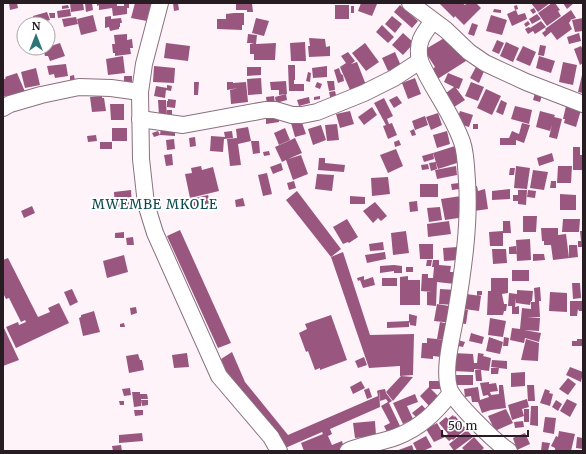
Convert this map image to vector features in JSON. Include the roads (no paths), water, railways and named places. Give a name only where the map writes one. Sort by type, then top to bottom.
[{"type":"street","points":[[160,3],[144,64],[140,92],[141,159],[146,204],[155,234],[219,376],[271,437],[279,451]]},
{"type":"street","points":[[410,3],[446,30],[469,52],[485,63],[526,82],[583,104]]},
{"type":"street","points":[[433,21],[419,42],[420,62],[443,101],[462,143],[467,181],[468,225],[457,307],[450,344],[447,372],[448,386],[451,393],[485,431],[508,451]]},
{"type":"street","points":[[140,119],[183,125],[265,110],[275,110],[292,115],[317,112],[364,93],[394,78],[420,62]]},
{"type":"street","points":[[3,108],[10,104],[41,95],[79,87],[110,88],[140,92]]},
{"type":"street","points":[[348,451],[396,437],[408,431],[436,411],[451,393]]},
{"type":"district","name":"MWEMBE MKOLE","points":[[155,204]]}]
